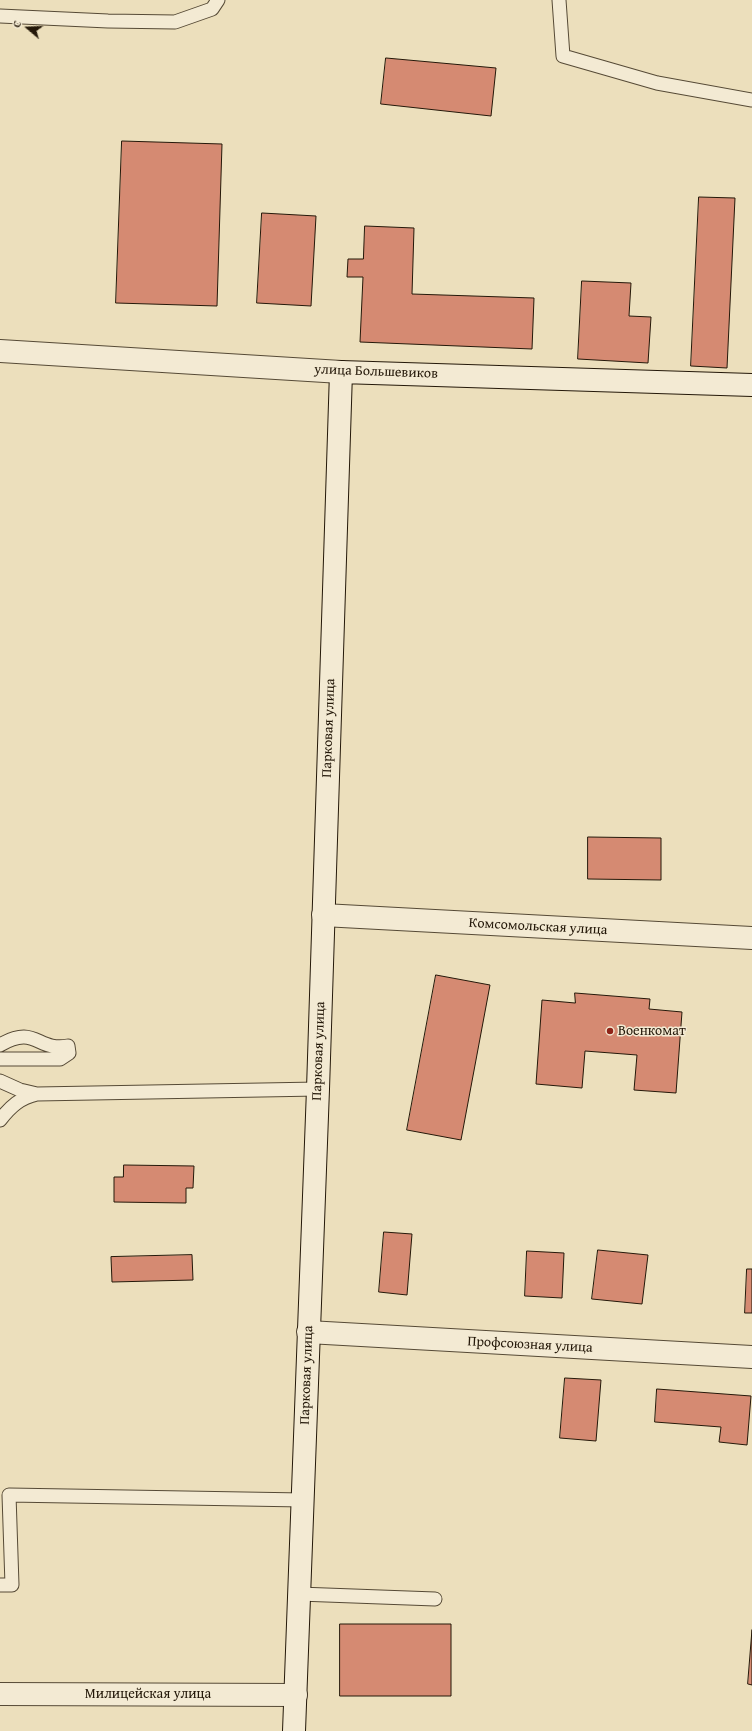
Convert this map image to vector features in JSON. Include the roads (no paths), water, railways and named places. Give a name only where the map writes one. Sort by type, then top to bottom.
[{"type":"street","name":"улица Большевиков","points":[[0,351],[341,372],[752,385]]},
{"type":"street","name":"Парковая улица","points":[[294,1731],[318,1089],[341,372]]},
{"type":"street","name":"Комсомольская улица","points":[[323,915],[752,938]]},
{"type":"street","name":"Профсоюзная улица","points":[[308,1332],[752,1357]]},
{"type":"street","name":"Милицейская улица","points":[[0,1694],[296,1695]]},
{"type":"lane","points":[[0,16],[108,21],[175,22],[212,9],[218,0]]},
{"type":"lane","points":[[559,0],[563,56],[656,83],[752,100]]},
{"type":"lane","points":[[0,1045],[13,1038],[31,1036],[53,1047],[68,1046],[68,1052],[60,1059],[0,1059]]},
{"type":"lane","points":[[0,1081],[20,1090],[37,1094],[318,1089]]},
{"type":"lane","points":[[0,1120],[10,1107],[20,1100],[37,1094]]},
{"type":"lane","points":[[0,1585],[12,1585],[9,1495],[303,1500]]},
{"type":"lane","points":[[299,1594],[435,1599]]},
{"type":"place","name":"Военкомат","points":[[610,1031]]}]
